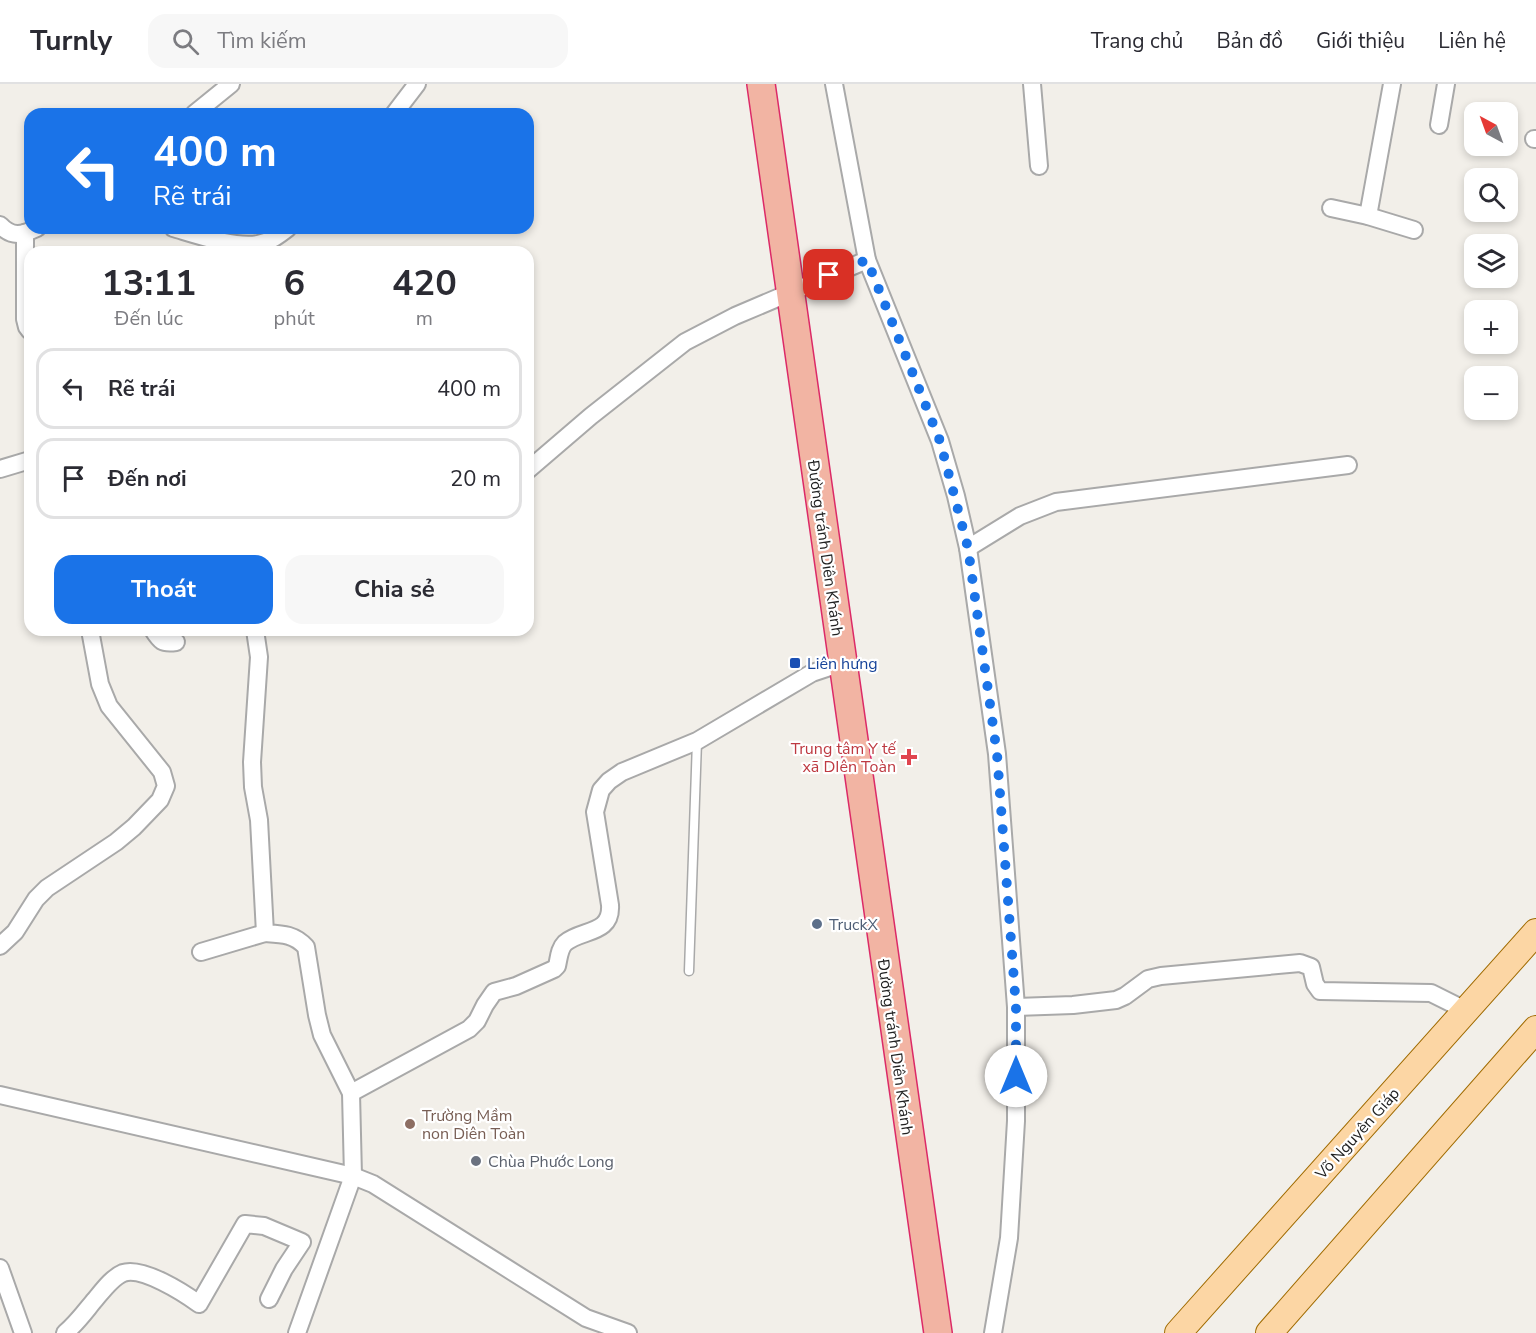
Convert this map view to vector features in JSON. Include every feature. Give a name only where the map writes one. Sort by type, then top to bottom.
[{"type":"highway","name":"Đường tránh Diên Khánh","points":[[761,84],[938,1333]]},
{"type":"main road","name":"Võ Nguyên Giáp","points":[[1178,1333],[1536,932]]},
{"type":"main road","points":[[1269,1333],[1536,1029]]},
{"type":"street","points":[[201,108],[231,84]]},
{"type":"street","points":[[399,108],[417,84]]},
{"type":"street","points":[[834,84],[867,260],[940,441],[968,548],[997,754],[1016,1007],[1016,1121],[1011,1213],[993,1333]]},
{"type":"street","points":[[1032,84],[1039,166]]},
{"type":"street","points":[[1368,216],[1392,84]]},
{"type":"street","points":[[1439,125],[1446,84]]},
{"type":"street","points":[[1331,208],[1414,230]]},
{"type":"street","points":[[0,225],[11,234],[24,234]]},
{"type":"street","points":[[195,234],[240,246]]},
{"type":"street","points":[[253,246],[280,234]]},
{"type":"street","points":[[534,465],[591,416],[685,342],[735,316],[867,260]]},
{"type":"street","points":[[0,469],[24,462]]},
{"type":"street","points":[[968,548],[1020,516],[1056,502],[1348,465]]},
{"type":"street","points":[[0,946],[15,932],[36,899],[47,888],[116,842],[134,827],[165,792],[165,778],[162,772],[109,706],[100,684],[91,636]]},
{"type":"street","points":[[157,636],[165,643],[176,642]]},
{"type":"street","points":[[256,636],[260,657],[252,762],[259,820],[266,933]]},
{"type":"street","points":[[351,1093],[469,1029],[477,1021],[494,992],[516,986],[554,969],[566,942],[608,920],[610,905],[595,812],[601,790],[622,772],[697,741],[812,673],[842,663]]},
{"type":"street","points":[[201,952],[266,933],[298,939],[306,947],[322,1035],[351,1093],[353,1176],[297,1333]]},
{"type":"street","points":[[1016,1007],[1072,1005],[1116,1000],[1148,979],[1161,976],[1300,963],[1311,967],[1315,984],[1320,991],[1422,992],[1438,996],[1467,1011]]},
{"type":"street","points":[[0,1095],[353,1176],[373,1184],[586,1318],[628,1333]]},
{"type":"street","points":[[65,1333],[115,1278],[125,1272],[141,1273],[165,1283],[199,1304],[245,1224],[264,1226],[302,1242],[268,1299]]},
{"type":"street","points":[[0,1268],[22,1333]]},
{"type":"lane","points":[[689,971],[697,741]]},
{"type":"place","name":"Liên hưng","points":[[795,663]]},
{"type":"place","name":"Trung tâm Y tế xã DIên Toàn","points":[[909,757]]},
{"type":"place","name":"TruckX","points":[[817,924]]},
{"type":"place","name":"Trường Mầm non Diên Toàn","points":[[410,1124]]},
{"type":"place","name":"Chùa Phước Long","points":[[476,1161]]},
{"type":"route","points":[[829,275],[867,260],[940,441],[956,496],[968,548],[997,754],[1016,1007],[1016,1076]]}]
